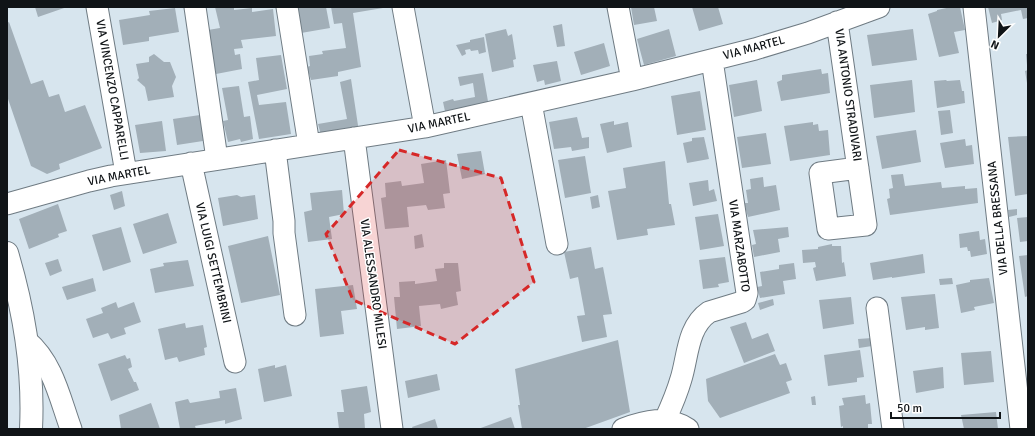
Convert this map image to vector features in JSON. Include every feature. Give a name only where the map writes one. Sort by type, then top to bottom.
[{"type":"main road","points":[[7,253],[19,299],[27,341],[30,372],[31,429]]},
{"type":"street","name":"VIA VINCENZO CAPPARELLI","points":[[97,7],[126,173]]},
{"type":"street","points":[[194,7],[217,160]]},
{"type":"street","points":[[287,7],[309,145]]},
{"type":"street","points":[[403,7],[425,127]]},
{"type":"street","points":[[618,7],[632,80]]},
{"type":"street","name":"VIA DELLA BRESSANA","points":[[974,7],[1021,429]]},
{"type":"street","name":"VIA MARTEL","points":[[7,204],[88,181],[126,173],[425,127],[632,80],[755,49],[808,33],[869,9]]},
{"type":"street","name":"VIA ANTONIO STRADIVARI","points":[[837,22],[858,168]]},
{"type":"street","name":"VIA MARZABOTTO","points":[[675,424],[680,383],[688,347],[697,323],[709,312],[742,302],[745,300],[747,293],[712,60]]},
{"type":"street","points":[[531,103],[557,244]]},
{"type":"street","name":"VIA ALESSANDRO MILESI","points":[[354,138],[392,429]]},
{"type":"street","points":[[275,150],[284,221],[284,233],[296,315]]},
{"type":"street","name":"VIA LUIGI SETTEMBRINI","points":[[191,164],[235,362]]},
{"type":"street","points":[[877,308],[893,429]]},
{"type":"street","points":[[27,341],[36,348],[49,368],[71,429]]},
{"type":"street","points":[[623,429],[648,421],[675,424]]},
{"type":"highlighted area","points":[[399,150],[501,178],[534,282],[455,344],[353,300],[326,234]]},
{"type":"building","points":[[35,7],[67,7],[38,17]]},
{"type":"building","points":[[215,7],[234,7],[234,10],[252,8],[252,12],[273,9],[276,36],[241,40],[243,48],[234,49],[235,55],[240,54],[242,69],[216,74],[208,30],[220,28]]},
{"type":"building","points":[[297,7],[326,7],[330,28],[301,33]]},
{"type":"building","points":[[331,7],[383,8],[353,13],[361,67],[338,72],[338,76],[311,80],[307,67],[310,66],[309,56],[323,54],[322,51],[346,48],[342,23],[334,24]]},
{"type":"building","points":[[631,7],[654,7],[657,21],[634,25]]},
{"type":"building","points":[[692,7],[718,7],[723,24],[699,31]]},
{"type":"building","points":[[960,7],[965,30],[954,32],[959,53],[939,57],[928,14],[937,10]]},
{"type":"building","points":[[988,7],[1028,7],[1028,18],[1023,19],[1021,10],[1001,14],[1002,20],[992,23]]},
{"type":"building","points":[[175,8],[179,32],[149,37],[149,41],[123,45],[119,20],[150,15],[149,11]]},
{"type":"building","points":[[9,22],[31,84],[43,80],[49,97],[59,94],[65,112],[85,105],[102,148],[59,164],[60,169],[47,174],[31,166],[7,96],[7,23]]},
{"type":"building","points":[[562,24],[565,46],[557,47],[553,26]]},
{"type":"building","points":[[506,29],[508,36],[512,34],[516,59],[513,60],[514,67],[492,72],[485,34]]},
{"type":"building","points":[[669,29],[676,56],[644,65],[637,39]]},
{"type":"building","points":[[913,29],[917,60],[872,66],[867,35]]},
{"type":"building","points":[[484,37],[486,52],[479,54],[478,50],[471,51],[470,49],[465,50],[466,54],[462,56],[456,45],[470,42],[470,40]]},
{"type":"building","points":[[604,43],[610,66],[581,75],[574,52]]},
{"type":"building","points":[[154,54],[164,62],[170,62],[176,77],[172,86],[174,97],[148,101],[145,87],[137,80],[139,78],[136,64],[149,62],[149,57]]},
{"type":"building","points":[[1026,54],[1028,54],[1028,65],[1027,65]]},
{"type":"building","points":[[281,55],[287,89],[257,95],[259,105],[286,102],[291,134],[259,139],[248,82],[259,80],[256,58]]},
{"type":"building","points":[[557,61],[561,81],[545,85],[544,80],[537,82],[533,65]]},
{"type":"building","points":[[821,69],[822,74],[828,73],[830,93],[781,101],[777,82],[782,80],[782,75]]},
{"type":"building","points":[[1028,70],[1028,82],[1027,83],[1025,71]]},
{"type":"building","points":[[483,73],[489,107],[446,116],[443,102],[453,99],[454,101],[475,97],[473,83],[460,86],[458,77]]},
{"type":"building","points":[[351,79],[359,132],[322,139],[318,124],[347,119],[340,82]]},
{"type":"building","points":[[757,80],[762,111],[734,117],[729,85]]},
{"type":"building","points":[[912,80],[915,112],[874,118],[870,85]]},
{"type":"building","points":[[960,80],[962,91],[964,91],[965,103],[937,108],[934,81]]},
{"type":"building","points":[[239,86],[244,117],[250,116],[253,139],[241,142],[240,139],[228,142],[223,121],[228,120],[222,88]]},
{"type":"building","points":[[700,91],[706,130],[677,135],[671,96]]},
{"type":"building","points":[[950,110],[953,133],[941,135],[938,111]]},
{"type":"building","points":[[200,115],[203,141],[177,145],[173,119]]},
{"type":"building","points":[[577,117],[582,138],[589,137],[589,148],[572,151],[571,147],[554,149],[549,122]]},
{"type":"building","points":[[162,121],[166,151],[140,153],[135,125]]},
{"type":"building","points":[[614,121],[614,125],[628,122],[632,147],[607,153],[600,124]]},
{"type":"building","points":[[813,122],[813,125],[818,124],[819,131],[828,130],[830,155],[790,161],[784,126]]},
{"type":"building","points":[[916,130],[921,162],[882,169],[876,136]]},
{"type":"building","points":[[766,133],[771,164],[742,168],[737,137]]},
{"type":"building","points":[[1028,136],[1028,194],[1015,196],[1008,137]]},
{"type":"building","points":[[704,137],[709,159],[687,163],[683,143],[692,141],[692,138]]},
{"type":"building","points":[[965,139],[966,146],[972,145],[974,164],[945,168],[940,143]]},
{"type":"building","points":[[481,151],[485,174],[462,179],[457,154]]},
{"type":"building","points":[[585,156],[591,193],[565,198],[558,160]]},
{"type":"building","points":[[446,160],[450,193],[443,194],[445,208],[428,210],[426,205],[407,207],[409,227],[385,229],[381,198],[386,197],[385,183],[401,181],[402,186],[424,183],[421,164]]},
{"type":"building","points":[[665,161],[669,204],[671,204],[675,225],[647,229],[648,235],[617,240],[608,191],[626,188],[623,168]]},
{"type":"building","points":[[903,174],[905,186],[941,182],[942,188],[965,186],[965,189],[977,188],[978,203],[890,215],[887,199],[890,198],[889,189],[893,188],[891,175]]},
{"type":"building","points":[[763,177],[764,187],[776,185],[780,210],[748,217],[744,203],[748,203],[746,190],[751,189],[750,179]]},
{"type":"building","points":[[708,180],[709,191],[714,189],[717,201],[693,206],[689,183]]},
{"type":"building","points":[[342,190],[344,214],[329,217],[332,239],[308,242],[304,212],[312,210],[310,193]]},
{"type":"building","points":[[122,191],[125,206],[114,210],[110,195]]},
{"type":"building","points":[[237,195],[241,197],[255,195],[258,219],[223,226],[218,198]]},
{"type":"building","points":[[598,195],[600,207],[592,209],[590,197]]},
{"type":"building","points":[[58,204],[67,231],[58,234],[59,237],[29,249],[19,219]]},
{"type":"building","points":[[1017,209],[1017,215],[1009,217],[1008,210]]},
{"type":"building","points":[[168,213],[177,243],[143,254],[133,224]]},
{"type":"building","points":[[718,214],[724,246],[700,250],[695,217]]},
{"type":"building","points":[[1028,217],[1028,241],[1020,242],[1017,218]]},
{"type":"building","points":[[121,227],[131,262],[103,271],[92,235]]},
{"type":"building","points":[[788,227],[789,237],[778,239],[780,252],[754,257],[752,245],[756,244],[753,230]]},
{"type":"building","points":[[979,231],[980,240],[985,239],[987,254],[971,257],[970,251],[968,251],[967,247],[960,248],[959,234]]},
{"type":"building","points":[[422,234],[424,247],[415,249],[414,236]]},
{"type":"building","points":[[268,236],[280,295],[241,303],[228,246]]},
{"type":"building","points":[[832,244],[832,246],[841,246],[842,263],[844,262],[846,276],[816,281],[813,268],[816,267],[815,262],[803,263],[802,250],[818,249],[818,247]]},
{"type":"building","points":[[591,247],[595,269],[603,267],[612,314],[603,315],[607,337],[582,342],[577,316],[585,315],[578,277],[570,279],[564,252]]},
{"type":"building","points":[[923,254],[925,273],[873,280],[870,263]]},
{"type":"building","points":[[1028,255],[1028,296],[1025,297],[1019,256]]},
{"type":"building","points":[[725,257],[729,282],[718,284],[719,287],[703,289],[699,260]]},
{"type":"building","points":[[58,259],[62,271],[50,276],[45,263]]},
{"type":"building","points":[[188,260],[194,286],[155,293],[150,269],[164,266],[163,263]]},
{"type":"building","points":[[444,263],[458,263],[461,291],[456,292],[458,305],[441,309],[440,304],[419,306],[421,326],[397,329],[394,297],[400,297],[399,282],[415,281],[415,284],[437,281],[435,269],[444,268]]},
{"type":"building","points":[[794,263],[796,279],[783,281],[785,294],[760,298],[757,287],[762,286],[760,272],[779,269],[779,265]]},
{"type":"building","points":[[93,278],[96,291],[67,300],[62,287]]},
{"type":"building","points":[[952,278],[953,284],[940,285],[939,279]]},
{"type":"building","points":[[989,278],[994,303],[974,307],[975,310],[961,313],[956,285],[970,282],[970,280]]},
{"type":"building","points":[[353,285],[357,309],[341,311],[344,334],[320,337],[315,289]]},
{"type":"building","points":[[935,294],[939,328],[925,330],[925,327],[906,330],[901,297]]},
{"type":"building","points":[[851,297],[854,324],[823,329],[819,300]]},
{"type":"building","points":[[773,299],[774,305],[760,310],[758,303]]},
{"type":"building","points":[[116,302],[118,308],[134,302],[141,322],[124,328],[126,334],[111,339],[108,333],[93,338],[86,319],[103,313],[101,308]]},
{"type":"building","points":[[746,322],[752,339],[768,333],[775,351],[744,363],[730,327]]},
{"type":"building","points":[[185,323],[186,328],[203,325],[207,347],[204,348],[205,355],[179,362],[177,357],[165,360],[158,329]]},
{"type":"building","points":[[872,338],[872,346],[859,348],[858,339]]},
{"type":"building","points":[[618,340],[630,412],[583,429],[522,429],[515,369]]},
{"type":"building","points":[[860,350],[864,377],[857,378],[857,382],[828,386],[824,355]]},
{"type":"building","points":[[991,351],[994,382],[964,385],[961,353]]},
{"type":"building","points":[[775,354],[780,365],[786,363],[792,380],[786,382],[790,393],[720,418],[708,401],[706,379]]},
{"type":"building","points":[[125,355],[127,359],[130,358],[132,367],[128,369],[139,390],[111,401],[98,364]]},
{"type":"building","points":[[275,365],[275,368],[286,365],[292,396],[264,402],[258,369]]},
{"type":"building","points":[[943,367],[944,388],[916,393],[913,371]]},
{"type":"building","points":[[437,374],[440,390],[408,398],[405,381]]},
{"type":"building","points":[[367,386],[371,412],[364,414],[365,429],[339,429],[337,412],[344,412],[341,390]]},
{"type":"building","points":[[236,388],[242,419],[225,424],[225,420],[195,426],[196,429],[180,429],[175,402],[188,399],[190,403],[220,398],[219,391]]},
{"type":"building","points":[[865,395],[866,404],[870,403],[872,424],[868,424],[868,429],[843,429],[843,426],[841,427],[839,406],[844,405],[842,398]]},
{"type":"building","points":[[815,396],[816,405],[812,405],[811,397]]},
{"type":"building","points":[[151,403],[160,429],[121,429],[119,415]]},
{"type":"building","points":[[996,412],[998,429],[964,429],[961,415]]},
{"type":"building","points":[[511,417],[515,429],[478,429]]},
{"type":"building","points":[[435,419],[438,429],[413,429],[412,427]]}]
